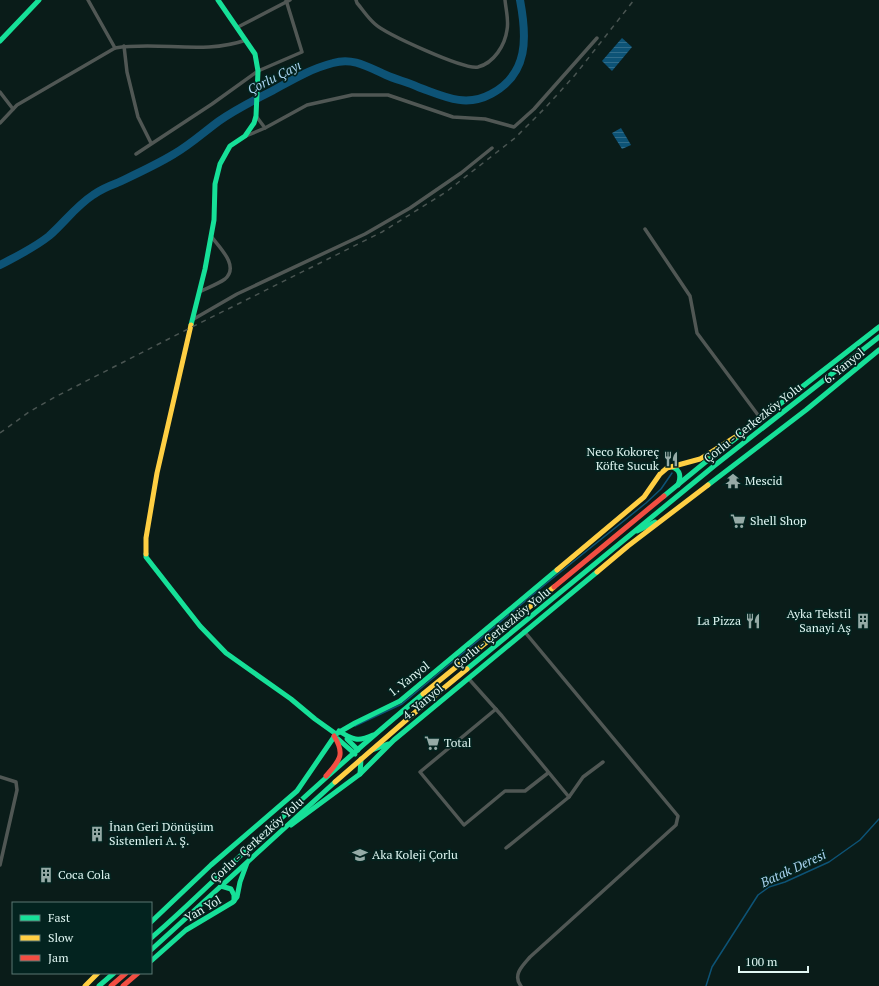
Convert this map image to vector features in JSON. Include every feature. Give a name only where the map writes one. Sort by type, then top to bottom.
[{"type":"main road","points":[[0,41],[39,0]]},
{"type":"main road","points":[[218,0],[256,54],[258,71],[256,116],[254,123],[245,136],[230,146],[220,164],[215,184],[214,220],[158,473],[146,538],[146,557],[200,626],[226,653],[291,699],[320,723],[337,734],[357,752],[361,759],[360,774]]},
{"type":"main road","name":"Çorlu - Çerkezköy Yolu","points":[[152,937],[432,686],[741,434],[879,327]]},
{"type":"main road","name":"Çorlu - Çerkezköy Yolu","points":[[152,949],[361,759],[427,702],[714,466],[879,337]]},
{"type":"main road","name":"6. Yanyol","points":[[669,514],[800,414],[879,350]]},
{"type":"main road","points":[[667,468],[700,459],[727,441],[741,434]]},
{"type":"main road","points":[[667,468],[674,468],[679,471],[680,477],[678,485]]},
{"type":"main road","name":"1. Yanyol","points":[[152,921],[211,865],[297,791],[328,744],[337,734],[396,703],[413,691],[644,497],[660,474],[667,468]]},
{"type":"main road","points":[[629,536],[669,514]]},
{"type":"main road","name":"4. Yanyol","points":[[284,829],[300,819],[360,774],[394,740],[669,514]]},
{"type":"main road","points":[[337,734],[359,741],[381,731]]},
{"type":"main road","points":[[321,785],[341,757],[337,734]]},
{"type":"main road","points":[[372,750],[387,745],[394,740]]},
{"type":"main road","name":"Yan Yol","points":[[152,960],[186,930],[233,902],[237,897],[240,882],[247,863]]},
{"type":"main road","points":[[221,886],[226,886],[231,889],[234,895],[233,902]]},
{"type":"main road","points":[[85,986],[97,974]]},
{"type":"main road","points":[[99,986],[113,974]]},
{"type":"main road","points":[[111,986],[125,974]]},
{"type":"main road","points":[[123,986],[137,974]]},
{"type":"street","points":[[88,0],[124,53],[138,116],[151,143]]},
{"type":"street","points":[[356,0],[375,24],[399,38],[460,64],[478,67],[491,60],[502,48],[507,30],[505,0]]},
{"type":"street","points":[[136,154],[212,104],[258,71],[302,52],[287,1],[238,27]]},
{"type":"street","points":[[245,136],[264,128],[307,105],[352,95],[388,95],[453,117],[485,119],[514,127],[534,109],[597,38]]},
{"type":"street","points":[[0,123],[17,105],[119,47],[215,47],[246,40]]},
{"type":"street","points":[[0,92],[13,109]]},
{"type":"street","points":[[256,116],[264,128]]},
{"type":"street","points":[[192,320],[237,294],[365,234],[410,208],[461,173],[492,148]]},
{"type":"street","points":[[645,229],[690,296],[698,333],[761,419]]},
{"type":"street","points":[[199,292],[225,279],[230,272],[230,261],[211,236]]},
{"type":"street","points":[[521,986],[517,975],[519,970],[530,957],[676,825],[678,816],[524,632]]},
{"type":"street","points":[[468,678],[496,709],[569,798]]},
{"type":"street","points":[[496,709],[420,772],[464,825],[505,791],[525,791],[548,773]]},
{"type":"street","points":[[506,848],[569,798],[583,777],[603,762]]},
{"type":"street","points":[[0,777],[16,782],[18,790],[0,865]]},
{"type":"water","points":[[622,38],[632,47],[612,71],[602,61]]},
{"type":"water","points":[[621,128],[631,145],[622,149],[612,133]]},
{"type":"waterway","name":"Çorlu Çayı","points":[[0,265],[25,252],[49,236],[81,204],[96,193],[160,162],[191,143],[219,121],[245,105],[301,75],[325,65],[340,61],[354,62],[367,66],[390,77],[454,99],[472,100],[491,94],[503,86],[513,76],[519,65],[524,41],[524,27],[520,0]]},
{"type":"waterway","points":[[355,726],[402,704],[548,582],[646,503],[661,489],[672,473]]},
{"type":"waterway","name":"Batak Deresi","points":[[706,986],[712,967],[758,895],[769,887],[785,882],[829,862],[860,840],[879,819]]},
{"type":"railway","points":[[0,433],[29,412],[55,397],[382,232],[446,192],[515,138],[546,107],[575,75],[634,0]]},
{"type":"traffic: fast","points":[[0,41],[39,0]]},
{"type":"traffic: fast","points":[[191,325],[205,269],[214,220],[215,184],[220,164],[230,146],[245,136],[254,123],[256,116],[258,71],[255,54],[218,0]]},
{"type":"traffic: fast","points":[[664,496],[879,327]]},
{"type":"traffic: fast","points":[[467,669],[714,466],[879,337]]},
{"type":"traffic: fast","points":[[708,485],[806,410],[879,350]]},
{"type":"traffic: fast","points":[[672,467],[675,468],[680,474],[678,485]]},
{"type":"traffic: fast","points":[[637,531],[655,522]]},
{"type":"traffic: fast","points":[[146,554],[146,557],[200,626],[226,653],[291,699],[336,734]]},
{"type":"traffic: fast","points":[[152,921],[211,865],[297,791],[336,734],[400,701],[557,570]]},
{"type":"traffic: fast","points":[[291,825],[360,774],[394,740],[597,572]]},
{"type":"traffic: fast","points":[[152,937],[323,780],[423,694]]},
{"type":"traffic: fast","points":[[339,731],[356,739],[363,739],[373,735]]},
{"type":"traffic: fast","points":[[338,739],[355,754]]},
{"type":"traffic: fast","points":[[347,739],[358,750]]},
{"type":"traffic: fast","points":[[372,750],[388,744]]},
{"type":"traffic: fast","points":[[360,774],[361,759]]},
{"type":"traffic: fast","points":[[152,949],[335,782]]},
{"type":"traffic: fast","points":[[152,960],[186,930],[233,902],[237,897],[240,882],[247,863]]},
{"type":"traffic: fast","points":[[221,886],[231,889],[234,895],[234,901]]},
{"type":"traffic: fast","points":[[99,986],[113,974]]},
{"type":"traffic: slow","points":[[146,554],[146,538],[157,473],[191,325]]},
{"type":"traffic: slow","points":[[557,570],[644,497],[660,474],[667,468],[700,459],[735,437]]},
{"type":"traffic: slow","points":[[597,572],[628,546],[708,485]]},
{"type":"traffic: slow","points":[[423,694],[554,587]]},
{"type":"traffic: slow","points":[[335,782],[467,669]]},
{"type":"traffic: slow","points":[[85,986],[97,974]]},
{"type":"traffic: jam","points":[[554,587],[664,496]]},
{"type":"traffic: jam","points":[[326,776],[339,758],[340,748],[334,736]]},
{"type":"traffic: jam","points":[[111,986],[125,974]]},
{"type":"traffic: jam","points":[[123,986],[137,974]]},
{"type":"place","name":"Neco Kokoreç Köfte Sucuk","points":[[671,459]]},
{"type":"place","name":"Mescid","points":[[733,481]]},
{"type":"place","name":"Shell Shop","points":[[738,521]]},
{"type":"place","name":"La Pizza","points":[[753,621]]},
{"type":"place","name":"Ayka Tekstil Sanayi Aş","points":[[863,621]]},
{"type":"place","name":"Total","points":[[432,743]]},
{"type":"place","name":"İnan Geri Dönüşüm Sistemleri A. Ş.","points":[[97,834]]},
{"type":"place","name":"Aka Koleji Çorlu","points":[[360,855]]},
{"type":"place","name":"Coca Cola","points":[[46,875]]}]
